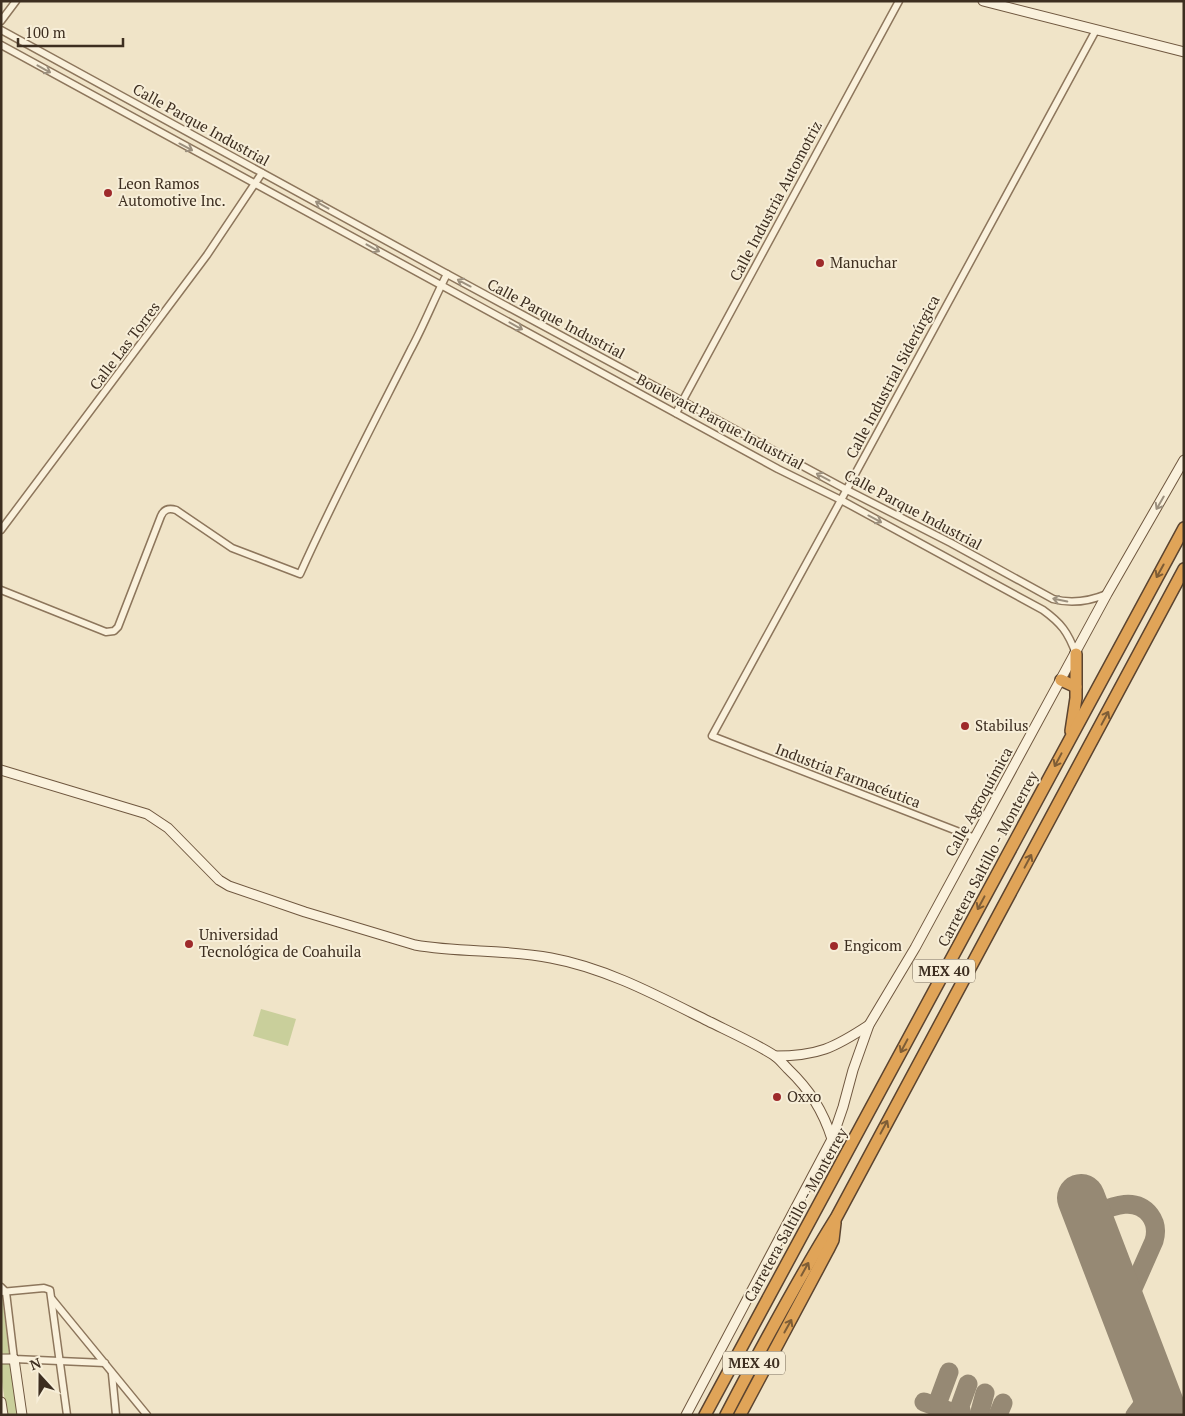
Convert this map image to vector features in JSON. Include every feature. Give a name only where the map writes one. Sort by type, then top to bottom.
[{"type":"highway","name":"Carretera Saltillo - Monterrey","points":[[705,1415],[1184,528]]},
{"type":"highway","name":"MEX 40","points":[[726,1415],[808,1262],[836,1218],[1184,569]]},
{"type":"highway","points":[[1070,737],[1076,687],[1076,654]]},
{"type":"highway","points":[[1061,680],[1076,687]]},
{"type":"highway","points":[[740,1415],[828,1250],[836,1218]]},
{"type":"highway","points":[[711,1415],[760,1323],[764,1305]]},
{"type":"street","points":[[1,22],[16,1]]},
{"type":"street","name":"Calle Industria Automotriz","points":[[676,413],[898,1]]},
{"type":"street","points":[[983,1],[1184,52]]},
{"type":"street","name":"Calle Parque Industrial","points":[[1,30],[447,274],[1053,599],[1085,601],[1107,594]]},
{"type":"street","name":"Calle Industrial Siderúrgica","points":[[712,736],[1096,30]]},
{"type":"street","name":"Calle Parque Industrial","points":[[1,45],[284,200]]},
{"type":"street","points":[[126,114],[133,102]]},
{"type":"street","name":"Calle Las Torres","points":[[1,530],[207,255],[262,173]]},
{"type":"street","name":"Boulevard Parque Industrial","points":[[284,200],[778,469],[841,500],[1033,604],[1057,620],[1070,638],[1076,654]]},
{"type":"street","points":[[1,590],[106,632],[114,631],[118,626],[161,516],[163,512],[169,509],[176,510],[232,548],[300,574],[346,475],[411,349],[447,274]]},
{"type":"street","name":"Calle Agroquímica","points":[[686,1415],[832,1139],[869,1025],[915,948],[1107,594],[1184,460]]},
{"type":"street","points":[[944,555],[951,543]]},
{"type":"street","points":[[988,580],[996,568]]},
{"type":"street","points":[[1033,604],[1040,592]]},
{"type":"street","name":"Industria Farmacéutica","points":[[712,736],[975,838]]},
{"type":"street","points":[[1,770],[147,814],[168,828],[219,880],[229,886],[305,912],[415,945],[441,949],[520,952],[585,966],[677,1005],[775,1056],[804,1084],[811,1094],[826,1121],[832,1139]]},
{"type":"street","points":[[775,1056],[817,1053],[833,1047],[869,1025]]},
{"type":"street","points":[[22,1415],[3,1290],[44,1288],[50,1290],[67,1415]]},
{"type":"street","points":[[51,1298],[146,1415]]},
{"type":"street","points":[[1,1358],[105,1363]]},
{"type":"street","points":[[112,1372],[116,1415]]},
{"type":"street","points":[[1,1402],[3,1415]]},
{"type":"green space","points":[[261,1009],[296,1019],[288,1046],[253,1036]]},
{"type":"green space","points":[[2,1296],[9,1354],[1,1353]]},
{"type":"green space","points":[[1,1364],[10,1364],[18,1415],[7,1415]]},
{"type":"taxiway","points":[[1088,1216],[1112,1207],[1128,1204],[1144,1209],[1154,1221],[1156,1230],[1154,1241],[1127,1302],[1131,1329]]},
{"type":"taxiway","points":[[1135,1415],[1141,1408],[1148,1389],[1143,1360]]},
{"type":"taxiway","points":[[941,1408],[939,1399],[949,1372]]},
{"type":"taxiway","points":[[962,1415],[960,1406],[968,1384]]},
{"type":"taxiway","points":[[979,1415],[985,1393]]},
{"type":"taxiway","points":[[924,1402],[959,1415]]},
{"type":"taxiway","points":[[998,1415],[1003,1403]]},
{"type":"runway","points":[[1081,1198],[1164,1415]]},
{"type":"place","name":"Leon Ramos Automotive Inc.","points":[[108,193]]},
{"type":"place","name":"Manuchar","points":[[820,263]]},
{"type":"place","name":"Stabilus","points":[[965,726]]},
{"type":"place","name":"Universidad Tecnológica de Coahuila","points":[[189,944]]},
{"type":"place","name":"Engicom","points":[[834,946]]},
{"type":"place","name":"Oxxo","points":[[777,1097]]}]
